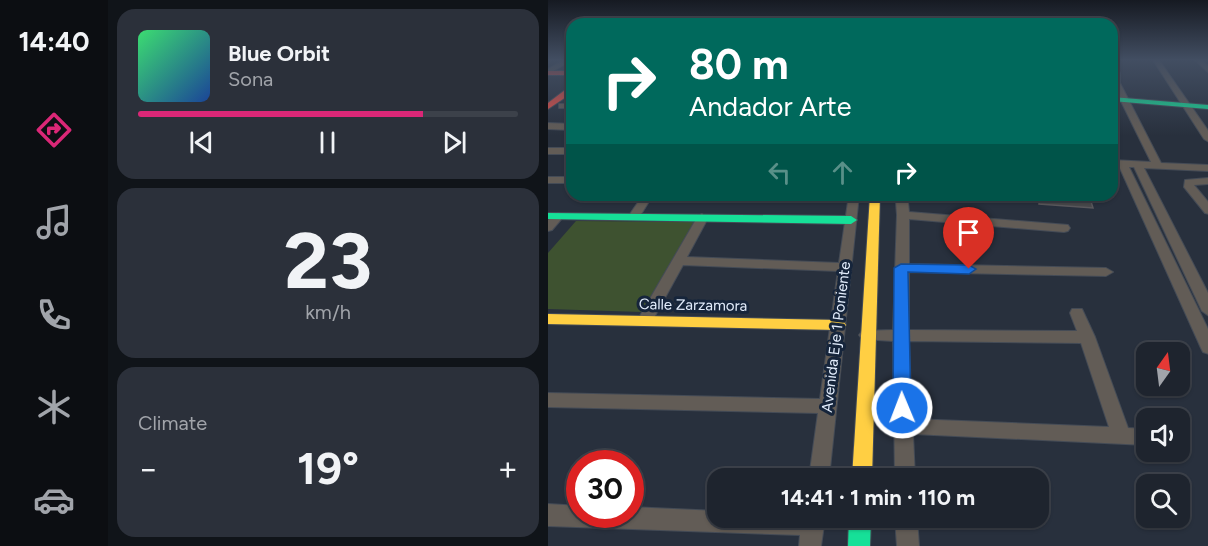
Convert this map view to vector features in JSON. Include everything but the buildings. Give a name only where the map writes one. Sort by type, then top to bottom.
[{"type":"street","points":[[1173,85],[1208,139]]},
{"type":"street","points":[[1118,99],[1208,107]]},
{"type":"street","points":[[1118,99],[1157,164]]},
{"type":"street","points":[[548,117],[563,105]]},
{"type":"street","points":[[548,126],[566,127]]},
{"type":"street","points":[[548,151],[566,151]]},
{"type":"street","points":[[1118,163],[1208,168]]},
{"type":"street","points":[[1137,164],[1208,311]]},
{"type":"street","points":[[1118,165],[1159,243],[1208,348]]},
{"type":"street","points":[[548,180],[566,180]]},
{"type":"street","points":[[1208,181],[1189,182],[1189,187],[1208,211]]},
{"type":"street","points":[[634,217],[644,201]]},
{"type":"street","name":"Avenida Eje 1 Poniente","points":[[820,468],[853,201]]},
{"type":"street","name":"Avenida Eje 1 Poniente","points":[[862,468],[875,201]]},
{"type":"street","points":[[902,201],[901,336],[904,468]]},
{"type":"street","points":[[903,215],[1064,228]]},
{"type":"street","points":[[548,227],[553,216],[851,220]]},
{"type":"street","points":[[645,321],[702,218]]},
{"type":"street","points":[[1159,243],[1175,244]]},
{"type":"street","points":[[678,261],[845,267]]},
{"type":"street","points":[[901,268],[1106,272]]},
{"type":"street","points":[[1077,313],[1121,436]]},
{"type":"street","name":"Calle Zarzamora","points":[[549,321],[838,325]]},
{"type":"street","points":[[867,335],[1087,337]]},
{"type":"street","points":[[548,400],[828,406]]},
{"type":"street","points":[[902,426],[1136,437]]},
{"type":"street","points":[[548,515],[812,529]]},
{"type":"street","points":[[859,546],[860,528]]},
{"type":"street","points":[[907,528],[908,546]]},
{"type":"shaded area","points":[[1015,201],[1091,201],[1093,208]]},
{"type":"green space","points":[[576,221],[695,222],[642,312],[548,309],[548,253]]},
{"type":"traffic: fast","points":[[1118,99],[1209,107]]},
{"type":"traffic: fast","points":[[548,216],[851,220]]},
{"type":"traffic: fast","points":[[859,546],[860,528]]},
{"type":"traffic: slow","points":[[862,468],[875,201]]},
{"type":"traffic: slow","points":[[548,319],[838,325]]},
{"type":"traffic: jam","points":[[548,107],[566,94]]},
{"type":"route","points":[[902,408],[901,268],[969,269]]}]
